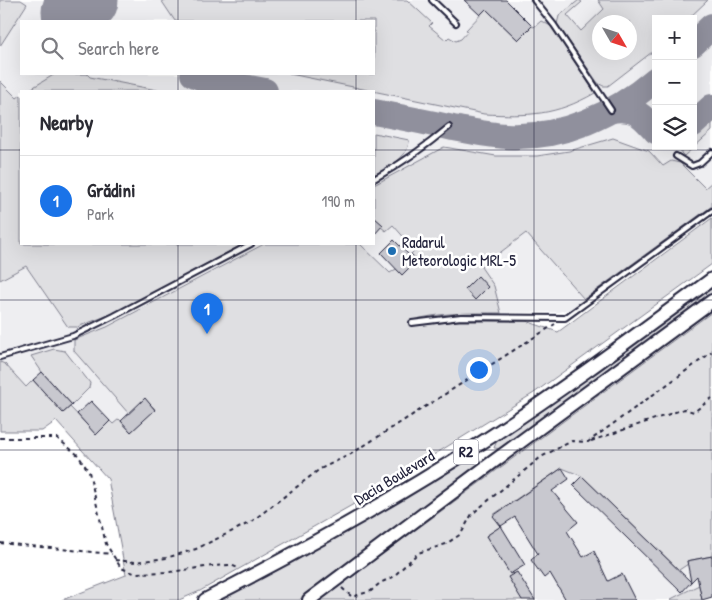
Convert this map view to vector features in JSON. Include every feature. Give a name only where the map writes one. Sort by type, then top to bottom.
[{"type":"main road","name":"Dacia Boulevard","points":[[205,600],[369,511],[480,444],[588,371],[712,279]]},
{"type":"main road","name":"R2","points":[[309,600],[712,301]]},
{"type":"main road","points":[[480,444],[493,462]]},
{"type":"lane","points":[[432,0],[456,23]]},
{"type":"lane","points":[[535,1],[554,25],[611,110]]},
{"type":"lane","points":[[375,178],[398,166],[424,148],[449,127]]},
{"type":"lane","points":[[676,156],[692,166],[700,163],[712,152]]},
{"type":"lane","points":[[412,323],[461,317],[565,318],[712,212]]},
{"type":"lane","points":[[0,357],[72,336],[249,245]]},
{"type":"path","points":[[115,560],[135,562],[166,558],[196,549],[251,522],[320,469],[351,454],[565,318]]},
{"type":"path","points":[[588,442],[712,352]]},
{"type":"path","points":[[335,581],[352,598],[371,592],[380,583],[393,577],[418,553],[446,544],[461,534],[472,514],[541,457],[572,441],[588,442],[684,409],[694,412],[712,398]]},
{"type":"path","points":[[0,438],[56,438],[78,455],[89,472],[106,544],[121,568],[134,573],[170,572],[231,565],[244,571],[250,577]]},
{"type":"path","points":[[0,543],[112,554]]},
{"type":"shaded area","points":[[0,0],[712,0],[712,206],[570,309],[558,312],[455,313],[425,316],[409,321],[108,479],[5,364],[0,362]]},
{"type":"shaded area","points":[[0,0],[21,0],[27,4],[0,46]]},
{"type":"shaded area","points":[[161,0],[407,0],[432,23],[429,26],[446,40],[449,37],[456,41],[461,39],[468,31],[466,30],[486,9],[518,40],[532,26],[534,27],[541,21],[551,26],[595,93],[581,101],[541,113],[515,115],[484,114],[375,92],[375,90],[294,75],[375,75],[375,20],[174,20]]},
{"type":"shaded area","points":[[579,0],[582,2],[567,15],[581,31],[592,20],[592,60],[637,60],[637,15],[598,15],[604,9],[598,0],[708,0],[692,15],[652,15],[652,52],[608,86],[598,83],[557,24],[559,16]]},
{"type":"shaded area","points":[[53,75],[88,75],[90,77],[157,90],[29,90]]},
{"type":"shaded area","points":[[0,81],[17,98],[20,96],[20,245],[241,245],[117,312],[77,327],[68,327],[26,266],[0,280]]},
{"type":"shaded area","points":[[712,122],[712,131],[697,144],[697,135]]},
{"type":"shaded area","points":[[375,133],[409,140],[405,152],[391,166],[375,174]]},
{"type":"shaded area","points":[[613,138],[649,151],[663,166],[671,161],[680,163],[705,188],[712,182],[712,206],[584,299],[526,233],[481,267],[494,286],[501,313],[432,316],[409,321],[411,326],[459,321],[526,321],[558,332],[712,218],[712,264],[534,393],[354,504],[200,591],[179,600],[62,600],[126,575],[108,479],[56,421],[42,431],[0,431],[0,362],[5,364],[26,387],[33,380],[63,413],[70,407],[96,434],[110,421],[113,424],[119,419],[131,432],[155,409],[145,399],[129,414],[74,351],[74,340],[107,327],[262,245],[361,245],[390,273],[396,269],[402,275],[417,260],[411,254],[415,250],[393,225],[386,231],[375,219],[375,184],[444,147],[496,156],[537,156],[569,151]]},
{"type":"shaded area","points":[[681,150],[691,150],[684,156]]},
{"type":"shaded area","points":[[712,286],[712,294],[501,449],[494,448],[497,440],[584,380]]},
{"type":"shaded area","points":[[712,312],[712,556],[687,561],[688,564],[679,570],[582,476],[562,468],[493,515],[501,526],[486,536],[504,564],[514,575],[522,600],[320,600]]},
{"type":"shaded area","points":[[54,349],[65,351],[90,383],[89,388],[72,405],[42,372],[31,356]]},
{"type":"shaded area","points":[[476,454],[482,463],[299,600],[215,600],[284,566],[388,508]]},
{"type":"shaded area","points":[[562,468],[582,476],[679,570],[687,561],[712,556],[712,597],[702,600],[698,585],[668,600],[522,600],[486,536],[500,526],[493,516]]},
{"type":"shaded area","points":[[699,585],[702,600],[671,599]]},
{"type":"building","points":[[464,0],[506,0],[532,26],[518,40],[486,9],[480,15]]},
{"type":"building","points":[[375,218],[383,225],[375,234]]},
{"type":"building","points":[[394,240],[410,256],[411,254],[417,260],[402,275],[381,253]]},
{"type":"building","points":[[478,276],[488,287],[475,300],[465,289]]},
{"type":"building","points":[[42,372],[72,405],[63,413],[33,380]]},
{"type":"building","points":[[145,398],[155,410],[131,432],[121,421]]},
{"type":"building","points":[[91,401],[110,421],[96,435],[77,414]]},
{"type":"building","points":[[562,468],[569,479],[552,491],[578,522],[567,531],[583,557],[594,551],[608,581],[622,574],[635,600],[566,600],[550,573],[544,578],[531,560],[538,554],[515,517],[501,526],[493,516]]},
{"type":"building","points":[[582,476],[691,582],[682,592],[573,485]]},
{"type":"building","points":[[501,526],[525,565],[510,574],[486,536]]},
{"type":"building","points":[[712,556],[712,597],[702,600],[697,576],[691,582],[687,561]]},
{"type":"building","points":[[517,572],[535,600],[522,600],[508,577]]},
{"type":"taxiway","points":[[57,0],[89,20]]},
{"type":"taxiway","points":[[697,40],[712,26]]},
{"type":"taxiway","points":[[195,75],[204,79],[260,90]]},
{"type":"taxiway","points":[[375,112],[486,134],[527,136],[567,129],[605,114],[623,104],[652,82]]},
{"type":"taxiway","points":[[697,120],[712,107]]},
{"type":"taxiway","points":[[611,110],[619,109],[637,113],[652,127]]},
{"type":"runway","points":[[74,12],[86,0]]},
{"type":"place","name":"Radarul Meteorologic MRL-5","points":[[392,251]]},
{"type":"place","name":"Grădini","points":[[207,334]]}]
